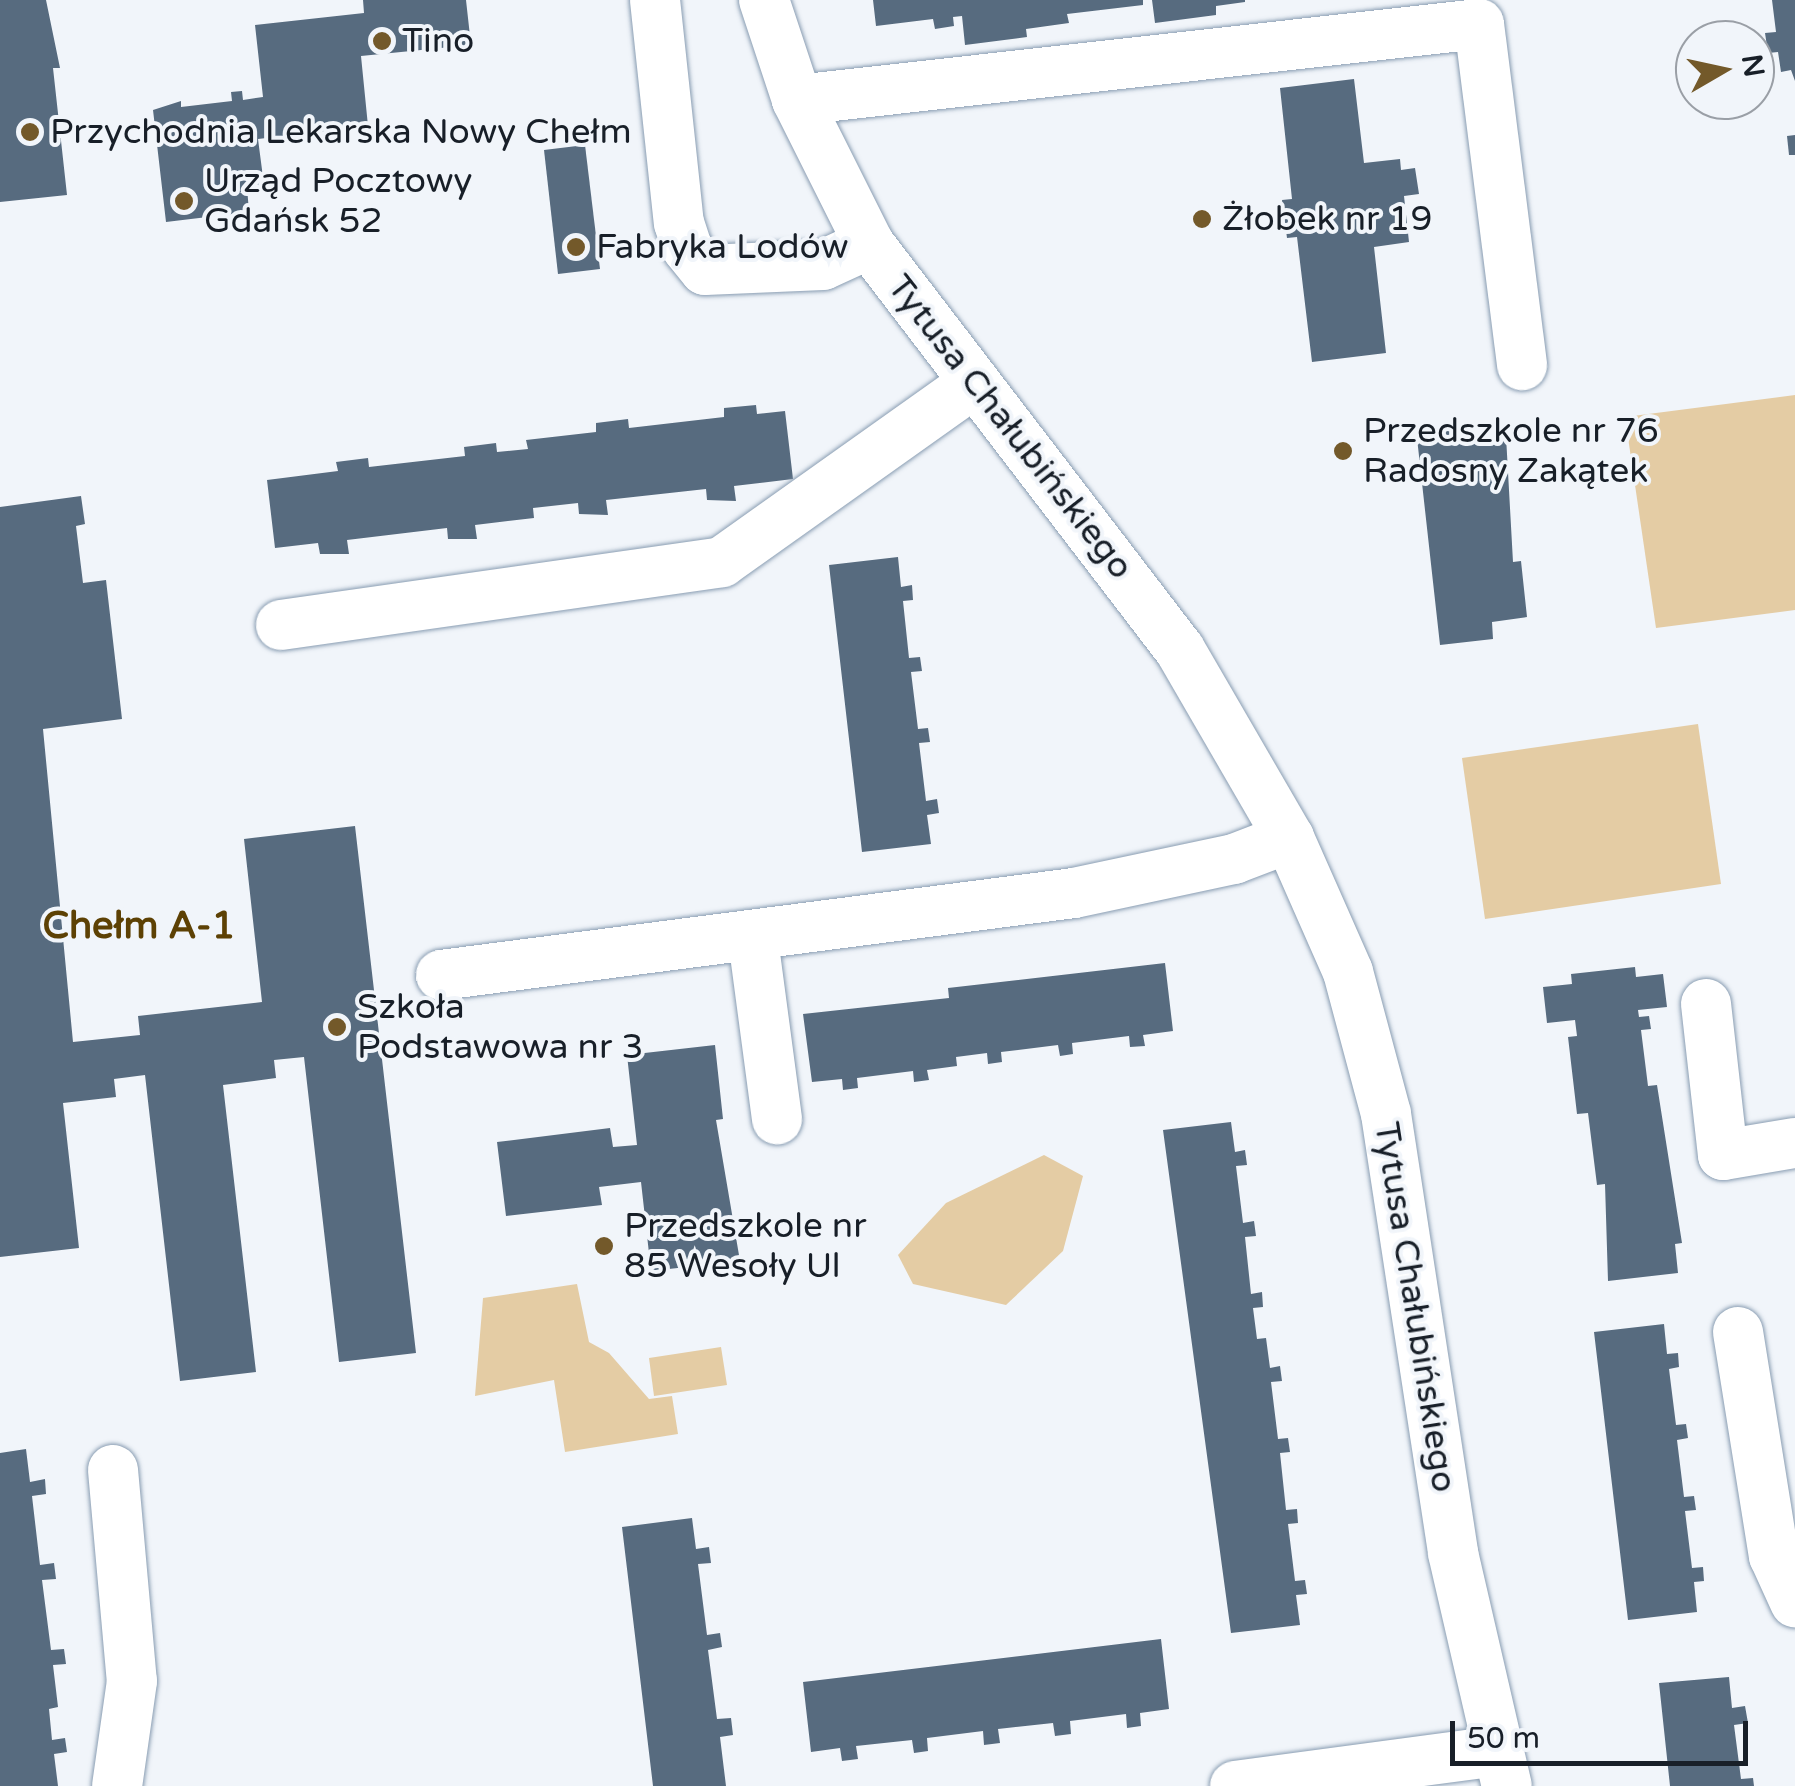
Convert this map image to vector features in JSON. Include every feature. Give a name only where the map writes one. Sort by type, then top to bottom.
[{"type":"street","points":[[655,0],[680,222],[687,248],[705,270],[824,265],[868,244]]},
{"type":"street","name":"Tytusa Chałubińskiego","points":[[764,0],[796,100],[868,244],[1180,650],[1289,838],[1348,972],[1378,1078],[1453,1553],[1503,1768]]},
{"type":"street","points":[[796,100],[1479,24],[1522,365]]},
{"type":"street","points":[[281,625],[722,562],[975,382]]},
{"type":"street","points":[[441,975],[752,939],[1102,888],[1234,859],[1289,838]]},
{"type":"street","points":[[752,939],[777,1119]]},
{"type":"street","points":[[1706,1004],[1723,1154],[1795,1143]]},
{"type":"street","points":[[1738,1332],[1774,1556],[1795,1602]]},
{"type":"street","points":[[113,1470],[132,1681],[116,1786]]},
{"type":"street","points":[[1235,1786],[1503,1768]]},
{"type":"shaded area","points":[[1795,395],[1795,610],[1656,628],[1625,417]]},
{"type":"shaded area","points":[[1698,724],[1721,884],[1485,919],[1462,758]]},
{"type":"shaded area","points":[[1044,1155],[1083,1176],[1063,1251],[1006,1305],[913,1284],[898,1255],[946,1203]]},
{"type":"shaded area","points":[[577,1284],[589,1342],[609,1353],[649,1399],[672,1396],[678,1434],[565,1452],[554,1380],[475,1396],[483,1298]]},
{"type":"shaded area","points":[[721,1347],[727,1385],[654,1396],[649,1358]]},
{"type":"building","name":"Przychodnia Lekarska Nowy Chełm","points":[[0,0],[46,0],[60,68],[53,68],[67,195],[0,202]]},
{"type":"building","points":[[363,0],[466,0],[471,45],[361,56],[368,126],[258,139],[264,185],[247,187],[249,212],[166,222],[153,110],[181,101],[181,107],[232,101],[231,92],[242,91],[243,100],[263,97],[255,25],[364,13]]},
{"type":"building","points":[[873,0],[1143,0],[1143,5],[1067,14],[1069,23],[1026,29],[1027,37],[965,45],[962,16],[953,17],[954,26],[935,29],[933,19],[876,26]]},
{"type":"building","points":[[1152,0],[1245,2],[1216,6],[1216,15],[1155,23]]},
{"type":"building","points":[[1772,0],[1795,0],[1795,81],[1791,70],[1781,72],[1775,52]]},
{"type":"building","points":[[1354,79],[1364,163],[1400,159],[1401,170],[1415,168],[1419,194],[1404,196],[1409,242],[1374,247],[1386,353],[1312,362],[1297,237],[1287,238],[1282,200],[1292,199],[1280,88]]},
{"type":"building","points":[[1795,135],[1795,155],[1789,155],[1787,136]]},
{"type":"building","points":[[585,145],[600,269],[558,274],[544,150]]},
{"type":"building","points":[[756,405],[757,414],[785,411],[793,479],[734,486],[736,501],[707,500],[706,489],[606,500],[608,515],[579,514],[578,503],[533,508],[534,518],[475,525],[477,539],[448,539],[447,528],[347,540],[349,554],[320,554],[318,543],[275,548],[267,480],[338,471],[336,462],[368,458],[369,467],[465,456],[464,447],[496,443],[497,452],[528,449],[526,440],[596,432],[596,423],[628,419],[629,428],[724,417],[724,408]]},
{"type":"building","points":[[1469,423],[1471,440],[1506,436],[1513,562],[1521,561],[1527,617],[1492,622],[1493,639],[1440,645],[1416,429]]},
{"type":"building","points":[[81,496],[85,524],[76,526],[83,583],[106,580],[122,719],[43,729],[73,1042],[140,1035],[138,1016],[262,1002],[244,839],[355,826],[416,1353],[339,1362],[304,1057],[274,1060],[276,1078],[223,1085],[256,1372],[180,1381],[145,1075],[114,1079],[116,1097],[63,1103],[79,1248],[0,1257],[0,507]]},
{"type":"building","points":[[898,557],[901,587],[912,585],[913,600],[903,601],[909,658],[920,657],[922,671],[911,672],[918,729],[928,728],[930,742],[919,743],[926,801],[937,799],[939,813],[927,815],[931,844],[862,852],[829,565]]},
{"type":"building","points":[[1165,963],[1173,1031],[1143,1035],[1145,1046],[1130,1047],[1129,1036],[1072,1043],[1073,1054],[1060,1056],[1058,1045],[1001,1052],[1002,1062],[988,1064],[987,1053],[956,1057],[957,1066],[927,1070],[929,1080],[914,1082],[913,1071],[857,1078],[858,1088],[843,1090],[842,1079],[812,1082],[803,1014],[949,998],[948,988]]},
{"type":"building","points":[[1635,967],[1636,977],[1663,974],[1667,1007],[1638,1010],[1639,1017],[1649,1016],[1651,1029],[1641,1030],[1648,1086],[1657,1085],[1682,1243],[1675,1244],[1678,1273],[1608,1281],[1605,1184],[1597,1185],[1588,1113],[1577,1114],[1568,1037],[1577,1036],[1575,1020],[1547,1023],[1543,987],[1572,984],[1571,974]]},
{"type":"building","points":[[715,1045],[723,1119],[716,1120],[740,1261],[651,1271],[641,1182],[599,1187],[602,1205],[506,1216],[497,1142],[610,1128],[613,1147],[637,1145],[627,1055]]},
{"type":"building","points":[[1231,1122],[1235,1152],[1245,1150],[1247,1165],[1236,1166],[1243,1223],[1254,1221],[1256,1236],[1245,1237],[1251,1294],[1262,1292],[1263,1307],[1253,1308],[1257,1339],[1266,1338],[1270,1368],[1280,1366],[1282,1381],[1271,1382],[1278,1439],[1288,1438],[1290,1452],[1280,1453],[1286,1510],[1297,1509],[1298,1523],[1288,1524],[1295,1581],[1305,1580],[1307,1594],[1296,1595],[1300,1625],[1231,1633],[1163,1130]]},
{"type":"building","points":[[1664,1324],[1667,1354],[1678,1353],[1679,1367],[1669,1369],[1676,1425],[1686,1424],[1688,1438],[1677,1440],[1684,1497],[1694,1496],[1696,1510],[1685,1511],[1692,1568],[1703,1567],[1704,1581],[1694,1582],[1697,1612],[1628,1620],[1594,1332]]},
{"type":"building","points":[[26,1449],[30,1482],[45,1479],[46,1494],[32,1496],[40,1565],[54,1563],[56,1579],[42,1580],[51,1650],[64,1649],[66,1664],[53,1665],[58,1707],[49,1709],[52,1740],[65,1738],[67,1752],[54,1754],[58,1786],[0,1786],[0,1453]]},
{"type":"building","points":[[692,1518],[696,1549],[709,1547],[711,1563],[698,1564],[707,1635],[720,1633],[722,1647],[708,1650],[717,1719],[731,1718],[733,1735],[720,1737],[726,1786],[653,1786],[622,1527]]},
{"type":"building","points":[[1161,1639],[1169,1709],[1140,1713],[1141,1726],[1127,1728],[1126,1714],[1070,1721],[1071,1734],[1055,1736],[1053,1723],[998,1729],[1000,1743],[984,1745],[983,1731],[927,1738],[928,1751],[914,1753],[912,1740],[856,1746],[858,1759],[842,1761],[840,1748],[811,1752],[803,1682]]},
{"type":"building","points":[[1729,1677],[1732,1708],[1745,1706],[1748,1723],[1734,1725],[1741,1779],[1753,1778],[1754,1786],[1670,1786],[1659,1683]]},
{"type":"place","name":"Tino","points":[[382,41]]},
{"type":"place","name":"Przychodnia Lekarska Nowy Chełm","points":[[30,132]]},
{"type":"place","name":"Urząd Pocztowy Gdańsk 52","points":[[184,201]]},
{"type":"place","name":"Żłobek nr 19","points":[[1202,219]]},
{"type":"place","name":"Fabryka Lodów","points":[[576,247]]},
{"type":"place","name":"Przedszkole nr 76 Radosny Zakątek","points":[[1343,451]]},
{"type":"place","name":"Szkoła Podstawowa nr 3","points":[[337,1027]]},
{"type":"place","name":"Przedszkole nr 85 Wesoły Ul","points":[[604,1246]]},
{"type":"district","name":"Chełm A-1","points":[[139,927]]}]
